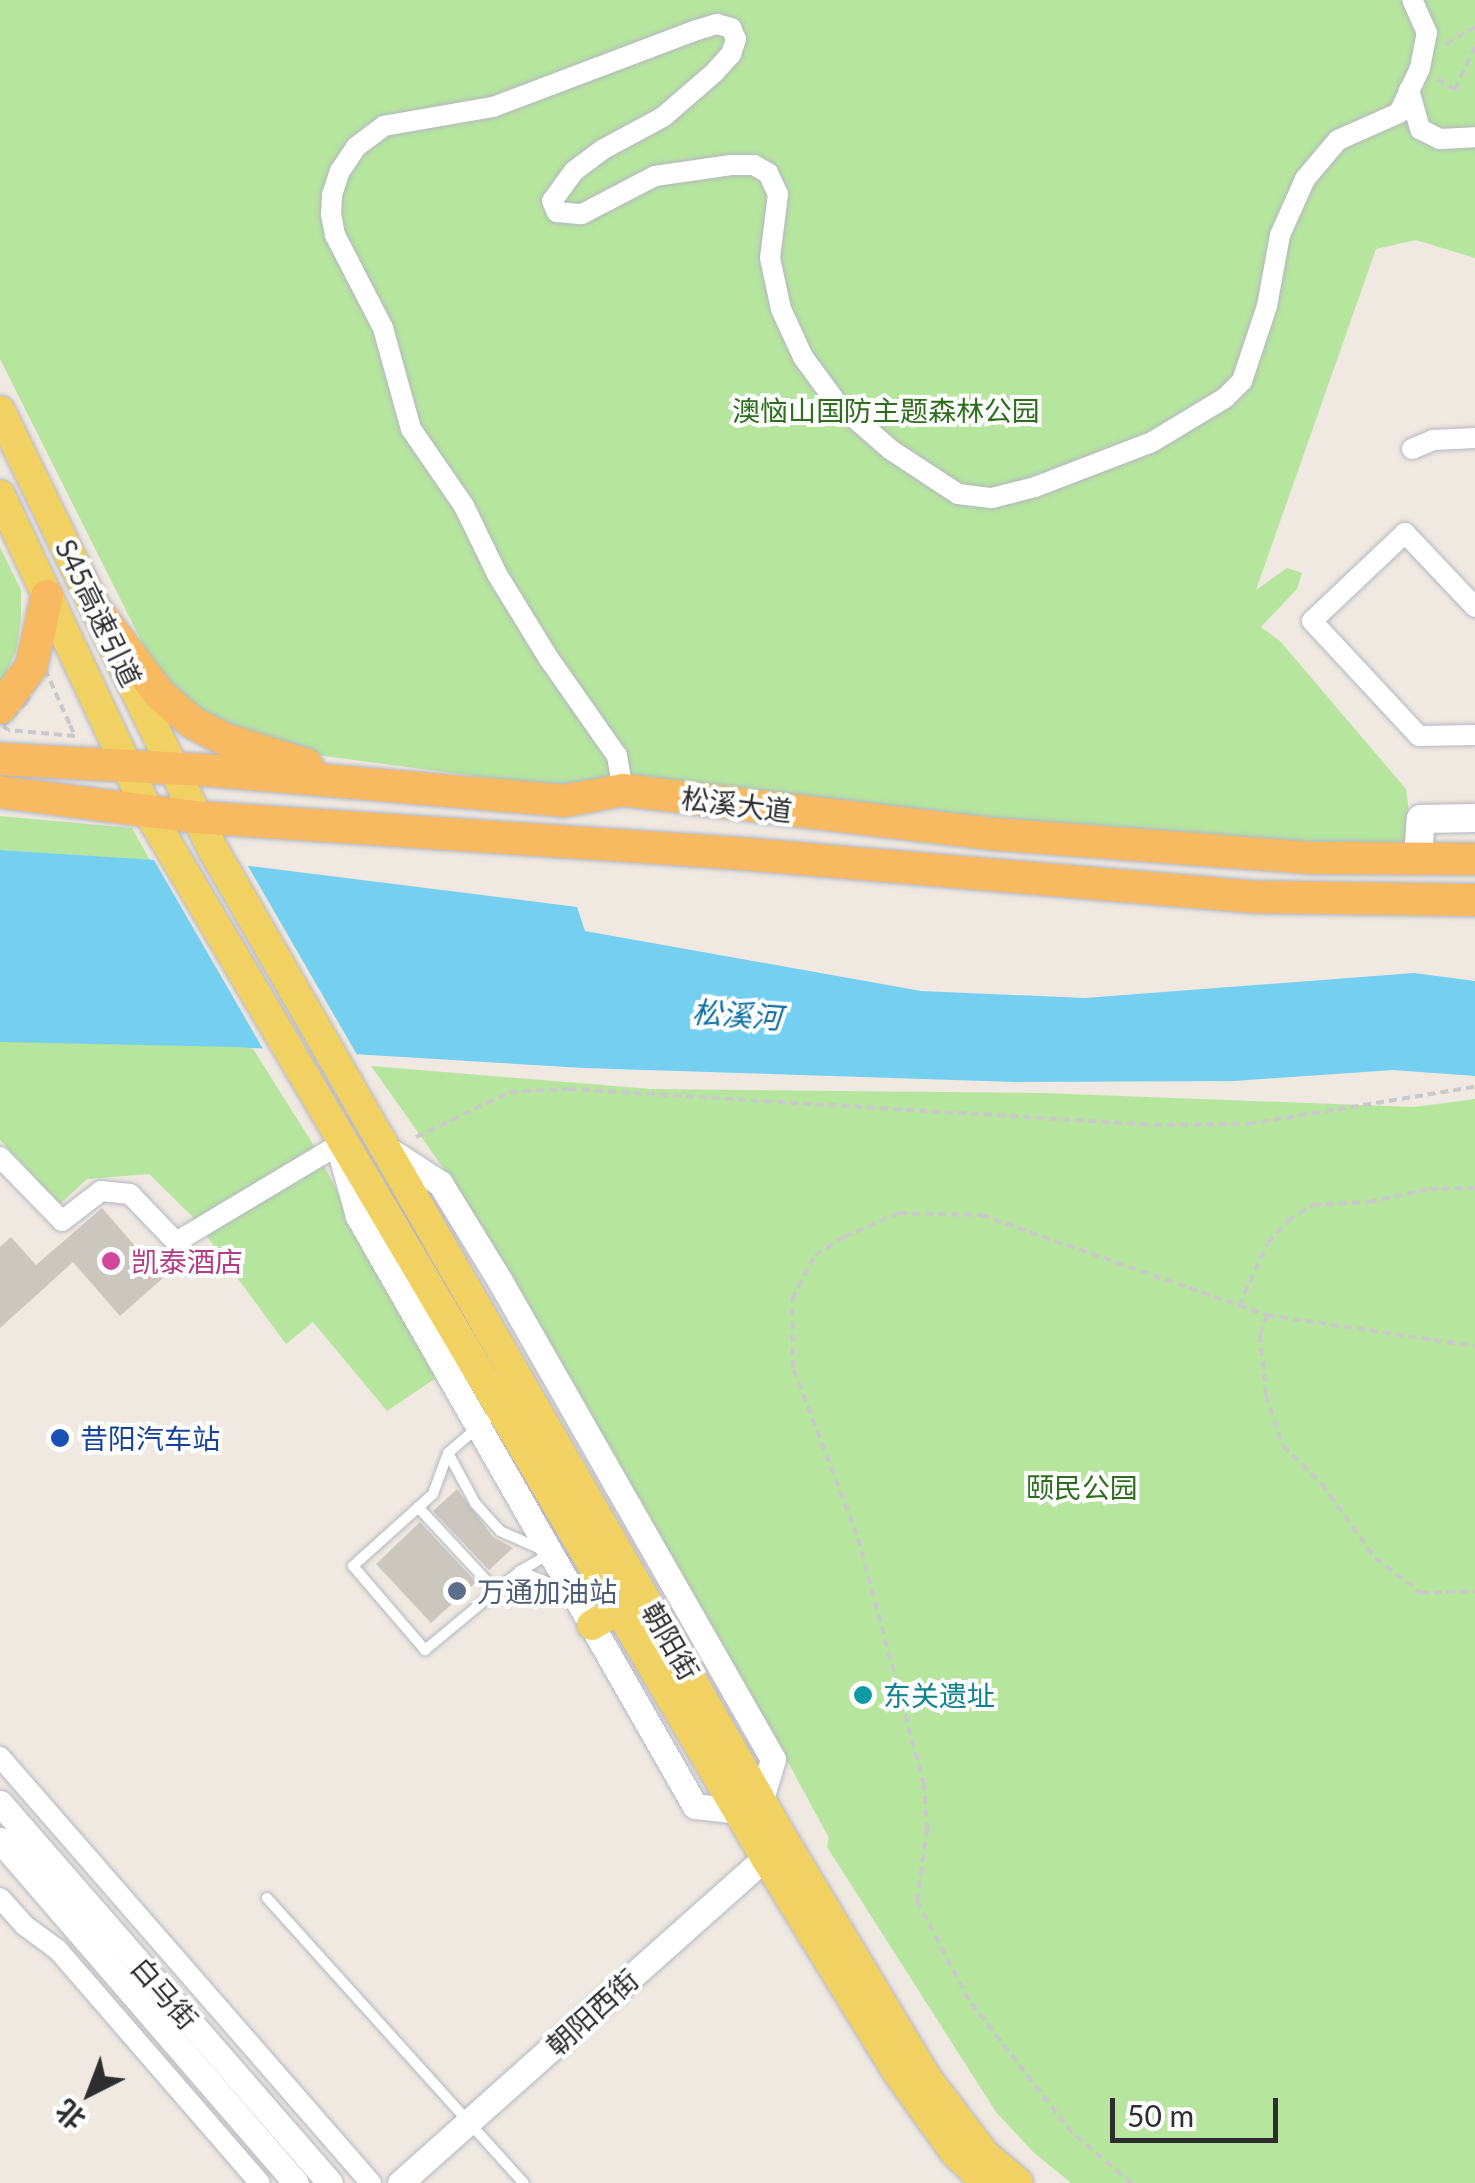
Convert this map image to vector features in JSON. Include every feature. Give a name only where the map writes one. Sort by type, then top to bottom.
[{"type":"highway","points":[[1,717],[31,667],[47,596]]},
{"type":"highway","points":[[100,615],[160,695],[193,722],[254,749],[378,785]]},
{"type":"highway","name":"松溪大道","points":[[0,760],[124,769],[174,768],[563,802],[624,790],[993,834],[1314,858],[1475,858]]},
{"type":"highway","name":"松溪大道","points":[[0,792],[194,817],[733,853],[1256,897],[1475,900]]},
{"type":"main road","name":"S45高速引道","points":[[0,411],[174,768],[194,817],[214,851]]},
{"type":"main road","name":"S45高速引道","points":[[0,495],[124,769],[173,846]]},
{"type":"main road","points":[[1418,858],[1421,819],[1475,818]]},
{"type":"main road","name":"朝阳街","points":[[173,846],[338,1135],[750,1805],[897,2071],[955,2152],[987,2183]]},
{"type":"main road","name":"朝阳街","points":[[214,851],[389,1150],[503,1408],[620,1608],[750,1805]]},
{"type":"main road","points":[[592,1626],[620,1608]]},
{"type":"main road","name":"朝阳街","points":[[775,1850],[927,2078],[984,2155],[1018,2183]]},
{"type":"street","points":[[624,790],[617,756],[549,659],[498,574],[464,506],[411,429],[383,328],[335,235],[331,215],[340,171],[367,138],[384,126],[493,107],[697,30],[717,24],[731,28],[736,39],[715,72],[663,117],[602,150],[574,171],[552,201],[557,212],[569,216],[582,214],[655,176],[731,164],[754,164],[768,173],[778,194],[770,258],[780,309],[804,357],[836,402],[891,450],[958,494],[992,498],[1035,487],[1152,442],[1226,398],[1242,381],[1267,306],[1280,234],[1305,179],[1338,140],[1399,113],[1420,68],[1427,33],[1412,0]]},
{"type":"street","points":[[1410,90],[1420,129],[1440,139],[1475,137]]},
{"type":"street","points":[[1412,449],[1432,440],[1475,438]]},
{"type":"street","points":[[1475,607],[1406,534],[1312,621],[1419,736],[1475,735]]},
{"type":"street","points":[[0,1157],[62,1221],[101,1191],[130,1194],[176,1242],[338,1135]]},
{"type":"street","points":[[389,1150],[440,1183],[500,1280],[773,1759],[750,1805],[695,1806],[552,1553],[503,1408]]},
{"type":"street","points":[[0,1757],[371,2183]]},
{"type":"street","name":"白马街","points":[[0,1803],[330,2183]]},
{"type":"street","name":"白马街","points":[[0,1840],[296,2183]]},
{"type":"street","name":"朝阳西街","points":[[400,2183],[775,1850]]},
{"type":"street","points":[[0,1898],[24,1926],[58,1950],[260,2183]]},
{"type":"lane","points":[[503,1408],[448,1453],[433,1494],[352,1566],[425,1650],[520,1572],[552,1553]]},
{"type":"lane","points":[[448,1453],[475,1502],[500,1531],[552,1553]]},
{"type":"lane","points":[[418,1507],[496,1591]]},
{"type":"lane","points":[[520,1572],[574,1594]]},
{"type":"lane","points":[[267,1898],[524,2183]]},
{"type":"path","points":[[1427,33],[1448,46],[1475,27]]},
{"type":"path","points":[[1420,68],[1455,89],[1475,47]]},
{"type":"path","points":[[44,669],[75,736],[1,717],[26,703],[44,669]]},
{"type":"path","points":[[389,1150],[510,1092],[569,1090],[1172,1124],[1248,1124],[1475,1087]]},
{"type":"path","points":[[1239,1306],[1268,1243],[1288,1221],[1313,1206],[1369,1202],[1430,1188],[1475,1188]]},
{"type":"path","points":[[1132,2183],[1072,2132],[969,2000],[916,1901],[927,1830],[924,1786],[857,1535],[793,1368],[792,1300],[815,1255],[844,1237],[899,1213],[982,1214],[1267,1315],[1475,1346]]},
{"type":"path","points":[[1267,1315],[1260,1335],[1266,1395],[1283,1446],[1322,1484],[1375,1558],[1421,1593],[1475,1590]]},
{"type":"green space","name":"澳恼山国防主题森林公园","points":[[0,0],[1475,0],[1475,258],[1416,240],[1376,249],[1256,590],[1287,568],[1302,573],[1297,589],[1261,627],[1280,641],[1406,789],[1416,864],[701,806],[294,752],[217,725],[156,670],[0,359]]},
{"type":"green space","points":[[0,547],[21,590],[21,620],[16,651],[0,687]]},
{"type":"green space","points":[[0,816],[132,828],[150,860],[0,850]]},
{"type":"green space","points":[[0,1018],[240,1028],[311,1141],[436,1378],[387,1411],[313,1322],[286,1344],[192,1216],[149,1174],[87,1179],[60,1204],[0,1140]]},
{"type":"green space","name":"颐民公园","points":[[371,1066],[651,1089],[1042,1093],[1414,1107],[1475,1099],[1475,2183],[1071,2183],[1033,2152],[996,2112],[827,1847],[829,1838],[777,1742],[444,1169]]},
{"type":"water","name":"松溪河","points":[[0,850],[250,866],[577,907],[585,931],[921,991],[1085,998],[1414,973],[1475,981],[1475,1076],[1393,1070],[1234,1081],[1015,1082],[584,1068],[237,1047],[0,1042]]},
{"type":"pier","points":[[151,855],[245,861],[360,1060],[266,1054]]},
{"type":"building","name":"凯泰酒店","points":[[102,1208],[163,1278],[120,1316],[73,1262],[0,1328],[0,1247],[11,1237],[36,1265]]},
{"type":"building","points":[[457,1489],[493,1537],[513,1548],[489,1570],[433,1511]]},
{"type":"building","points":[[420,1522],[476,1582],[431,1623],[376,1564]]},
{"type":"place","name":"凯泰酒店","points":[[111,1261]]},
{"type":"place","name":"昔阳汽车站","points":[[60,1438]]},
{"type":"place","name":"万通加油站","points":[[457,1591]]},
{"type":"place","name":"东关遗址","points":[[863,1695]]}]
